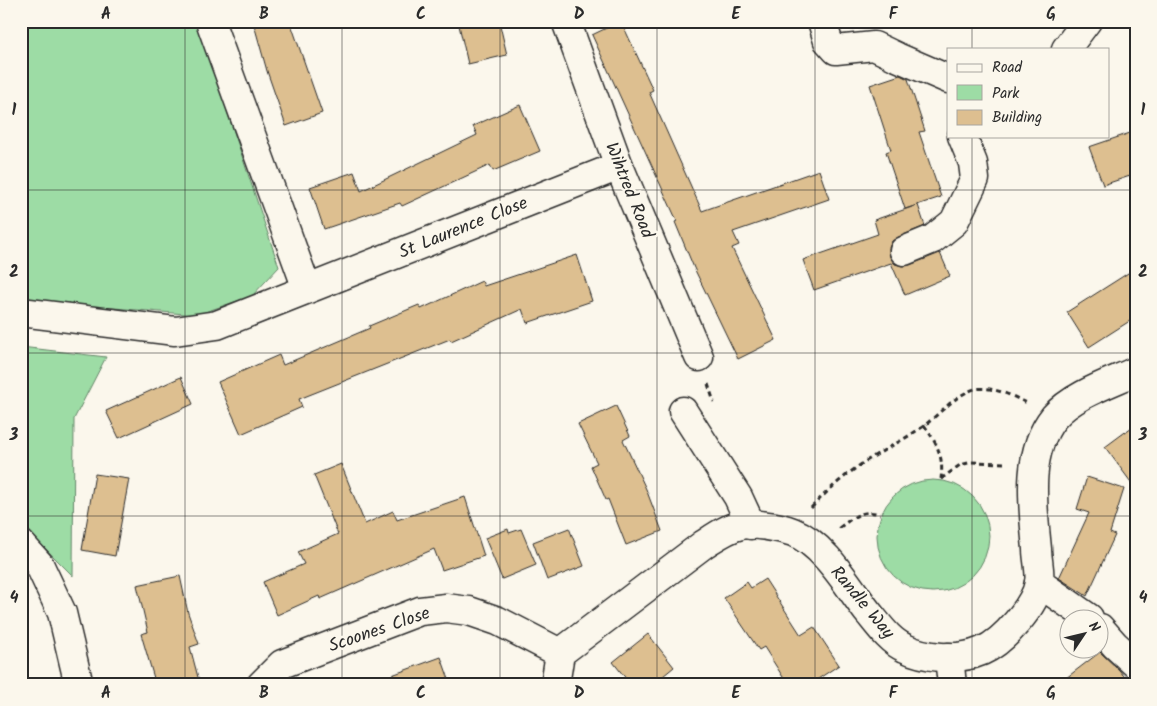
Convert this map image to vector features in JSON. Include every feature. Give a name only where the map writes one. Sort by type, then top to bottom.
[{"type":"street","points":[[210,21],[307,289]]},
{"type":"street","name":"Wihtred Road","points":[[566,21],[619,166],[699,357]]},
{"type":"street","points":[[822,21],[828,41],[836,50],[874,46],[947,79]]},
{"type":"street","points":[[1067,48],[1087,21]]},
{"type":"street","points":[[904,251],[932,239],[954,222],[975,179],[973,163],[963,138]]},
{"type":"street","name":"St Laurence Close","points":[[21,312],[175,331],[217,325],[619,166]]},
{"type":"street","name":"Randle Way","points":[[805,540],[840,575],[884,632],[904,648],[930,656],[961,658],[983,651],[1003,636],[1019,620],[1030,604],[1039,583],[1034,511],[1034,472],[1041,441],[1054,418],[1074,400],[1136,371]]},
{"type":"street","points":[[683,411],[738,497],[751,525]]},
{"type":"street","points":[[555,685],[560,653],[704,544],[723,532],[742,525],[751,525],[779,528],[805,540]]},
{"type":"street","points":[[21,544],[40,564],[62,613],[79,685]]},
{"type":"street","points":[[1039,583],[1075,608]]},
{"type":"street","name":"Scoones Close","points":[[261,685],[282,664],[420,611],[446,608],[469,612],[498,621],[560,653]]},
{"type":"street","points":[[1110,639],[1136,664]]},
{"type":"street","points":[[949,657],[952,685]]},
{"type":"path","points":[[805,540],[810,510],[829,489],[863,463],[924,426],[959,397],[972,390],[983,388],[996,390],[1013,396],[1054,418]]},
{"type":"path","points":[[924,426],[934,440],[941,455],[941,480],[960,465],[972,462],[1005,463],[1034,472]]},
{"type":"path","points":[[805,540],[859,514],[869,512],[880,514]]},
{"type":"green space","points":[[30,21],[197,21],[279,267],[252,296],[196,315],[21,300],[21,49]]},
{"type":"green space","points":[[21,347],[106,357],[74,419],[73,576],[21,524]]},
{"type":"green space","points":[[933,480],[955,484],[973,496],[985,514],[989,536],[985,558],[973,576],[955,588],[933,592],[911,588],[893,576],[881,558],[877,536],[881,514],[893,496],[911,484]]},
{"type":"building","points":[[253,21],[290,21],[322,113],[286,126],[267,71]]},
{"type":"building","points":[[458,21],[499,21],[507,55],[468,64]]},
{"type":"building","points":[[621,21],[653,90],[649,92],[702,211],[819,170],[829,199],[733,232],[739,245],[732,248],[776,340],[738,359],[694,268],[675,222],[677,221],[592,35]]},
{"type":"building","points":[[900,75],[908,79],[925,131],[919,132],[941,197],[905,209],[886,152],[891,150],[870,85]]},
{"type":"building","points":[[520,105],[540,151],[493,171],[490,165],[402,206],[400,203],[324,229],[310,187],[354,172],[361,191],[477,135],[473,126]]},
{"type":"building","points":[[1136,131],[1136,174],[1103,185],[1089,147]]},
{"type":"building","points":[[918,205],[925,226],[892,241],[889,248],[890,257],[895,264],[902,266],[910,265],[940,253],[950,276],[905,295],[891,263],[814,290],[803,260],[878,234],[874,220]]},
{"type":"building","points":[[577,255],[592,301],[527,323],[522,309],[451,341],[450,339],[299,399],[302,407],[241,434],[218,382],[279,355],[283,365],[370,328],[369,326],[419,305],[421,309],[482,281],[484,286]]},
{"type":"building","points":[[1136,268],[1136,317],[1089,347],[1067,312]]},
{"type":"building","points":[[181,377],[193,404],[119,438],[106,411]]},
{"type":"building","points":[[616,406],[630,436],[623,440],[646,489],[662,531],[626,545],[608,499],[606,500],[591,466],[597,463],[578,424]]},
{"type":"building","points":[[1136,424],[1136,489],[1105,447]]},
{"type":"building","points":[[341,464],[365,524],[393,511],[397,520],[465,497],[484,556],[442,570],[434,549],[320,599],[319,596],[277,615],[263,582],[304,564],[298,552],[338,534],[314,475]]},
{"type":"building","points":[[95,474],[129,479],[115,556],[82,550]]},
{"type":"building","points":[[1087,477],[1124,489],[1110,533],[1115,535],[1087,596],[1059,578],[1089,513],[1077,509]]},
{"type":"building","points":[[569,528],[584,566],[547,580],[533,542]]},
{"type":"building","points":[[508,529],[509,533],[521,529],[536,565],[502,579],[485,538]]},
{"type":"building","points":[[180,576],[188,613],[199,644],[190,647],[200,685],[156,685],[141,634],[148,632],[137,585]]},
{"type":"building","points":[[765,579],[801,635],[814,627],[839,665],[809,685],[788,685],[764,647],[759,650],[724,598],[747,582],[751,588]]},
{"type":"building","points":[[648,634],[674,667],[652,685],[631,685],[613,662]]},
{"type":"building","points":[[441,657],[451,685],[373,685],[373,682]]},
{"type":"building","points":[[1092,658],[1106,658],[1131,685],[1057,685]]}]
